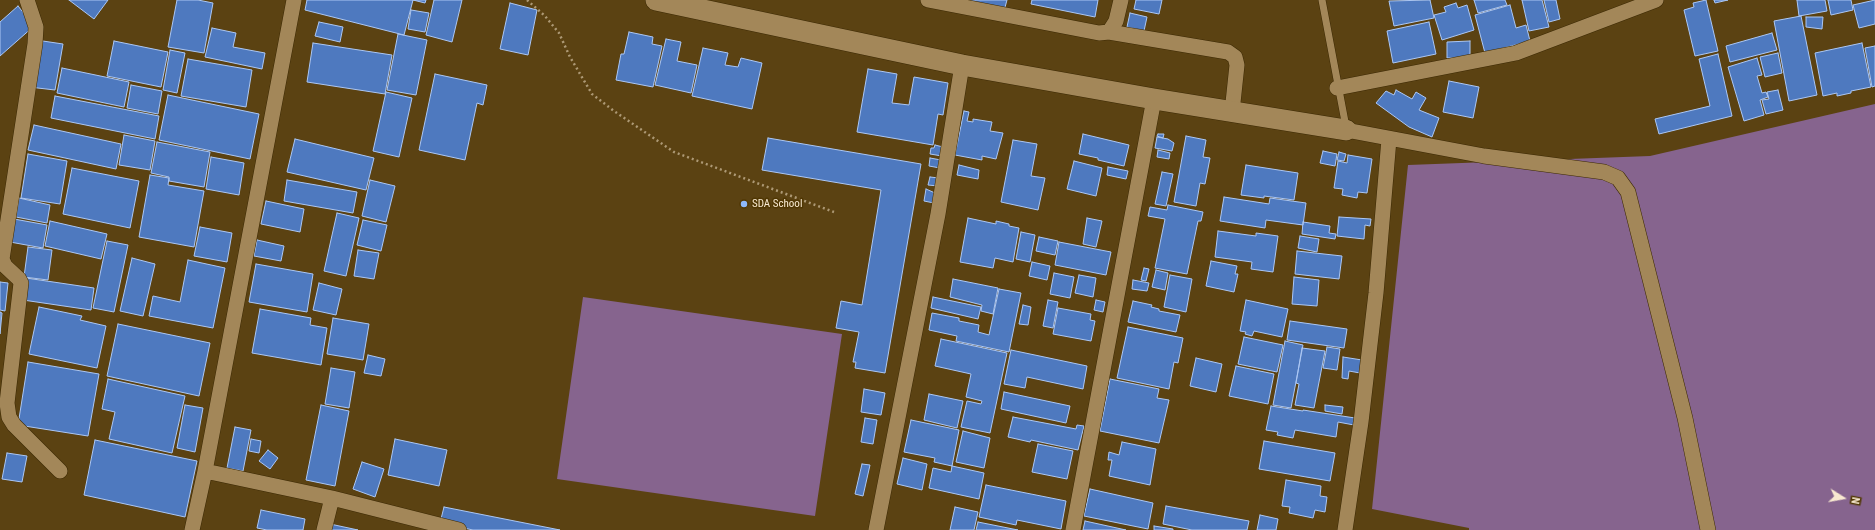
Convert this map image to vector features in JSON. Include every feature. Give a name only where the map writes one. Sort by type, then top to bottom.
[{"type":"street","points":[[27,0],[36,27],[35,44],[2,259],[5,266],[19,279],[21,283],[7,403],[10,417],[14,425],[60,471]]},
{"type":"street","points":[[192,530],[206,471],[294,0]]},
{"type":"street","points":[[656,0],[962,65],[1154,99],[1346,130],[1484,156],[1604,172],[1618,178],[1628,192],[1685,418],[1708,530]]},
{"type":"street","points":[[928,0],[1099,33],[1109,32],[1228,52],[1236,57],[1237,65],[1232,112]]},
{"type":"street","points":[[1109,32],[1116,21],[1121,0]]},
{"type":"street","points":[[1337,88],[1516,53],[1656,0]]},
{"type":"street","points":[[876,530],[938,214],[962,65]]},
{"type":"street","points":[[1073,530],[1154,99]]},
{"type":"street","points":[[1345,530],[1361,422],[1373,324],[1389,139]]},
{"type":"street","points":[[206,471],[332,498],[460,530]]},
{"type":"street","points":[[324,530],[332,498]]},
{"type":"lane","points":[[1322,0],[1337,88],[1346,130]]},
{"type":"path","points":[[527,0],[545,16],[559,34],[570,58],[592,94],[614,111],[674,152],[834,212]]},
{"type":"shaded area","points":[[1875,104],[1875,530],[1469,530],[1469,528],[1372,509],[1408,165],[1650,156]]},
{"type":"shaded area","points":[[583,297],[842,334],[815,516],[557,479]]},
{"type":"building","points":[[69,0],[108,0],[94,19]]},
{"type":"building","points":[[177,0],[198,0],[213,3],[204,53],[168,47]]},
{"type":"building","points":[[307,0],[413,0],[404,35],[305,10]]},
{"type":"building","points":[[413,0],[426,0],[425,3]]},
{"type":"building","points":[[434,0],[462,0],[452,42],[426,35]]},
{"type":"building","points":[[951,0],[1007,0],[1004,11]]},
{"type":"building","points":[[1032,0],[1098,0],[1095,17],[1031,4]]},
{"type":"building","points":[[1136,0],[1162,0],[1159,14],[1134,9]]},
{"type":"building","points":[[1430,0],[1434,18],[1394,26],[1389,1]]},
{"type":"building","points":[[1474,0],[1505,0],[1507,5],[1478,13]]},
{"type":"building","points":[[1522,0],[1542,0],[1549,27],[1529,31]]},
{"type":"building","points":[[1544,0],[1556,0],[1560,19],[1549,22]]},
{"type":"building","points":[[1706,0],[1718,51],[1695,56],[1684,10],[1694,7],[1693,3]]},
{"type":"building","points":[[1714,0],[1728,0],[1715,3]]},
{"type":"building","points":[[1797,0],[1825,0],[1827,11],[1799,16]]},
{"type":"building","points":[[1828,0],[1851,0],[1853,10],[1831,15]]},
{"type":"building","points":[[1875,0],[1875,24],[1859,28],[1853,5]]},
{"type":"building","points":[[510,3],[537,10],[528,55],[500,49]]},
{"type":"building","points":[[1456,3],[1458,8],[1467,5],[1474,30],[1442,40],[1434,15],[1446,12],[1444,7]]},
{"type":"building","points":[[1510,5],[1516,28],[1526,25],[1530,41],[1485,53],[1475,15]]},
{"type":"building","points":[[18,6],[34,26],[0,56],[0,22]]},
{"type":"building","points":[[411,10],[429,13],[425,32],[408,29]]},
{"type":"building","points":[[1130,13],[1147,17],[1144,31],[1127,27]]},
{"type":"building","points":[[1801,16],[1817,95],[1789,101],[1774,21]]},
{"type":"building","points":[[1806,17],[1823,17],[1822,29],[1806,27]]},
{"type":"building","points":[[319,22],[343,27],[340,42],[315,36]]},
{"type":"building","points":[[1429,22],[1436,54],[1393,63],[1387,31]]},
{"type":"building","points":[[212,28],[236,33],[233,47],[265,53],[262,69],[205,57]]},
{"type":"building","points":[[629,32],[653,37],[652,44],[662,46],[653,87],[616,80],[621,54],[624,54]]},
{"type":"building","points":[[1772,33],[1777,50],[1730,62],[1726,46]]},
{"type":"building","points":[[398,34],[427,40],[416,95],[387,90]]},
{"type":"building","points":[[666,39],[681,42],[677,61],[697,65],[691,93],[655,85]]},
{"type":"building","points":[[36,40],[63,44],[55,90],[29,87]]},
{"type":"building","points":[[114,41],[168,52],[161,87],[107,76]]},
{"type":"building","points":[[1470,41],[1470,58],[1447,58],[1447,42]]},
{"type":"building","points":[[313,43],[392,55],[385,94],[307,82]]},
{"type":"building","points":[[1862,43],[1871,87],[1851,91],[1851,93],[1837,96],[1837,93],[1823,96],[1815,53]]},
{"type":"building","points":[[1875,46],[1875,86],[1872,87],[1865,48]]},
{"type":"building","points":[[703,48],[728,53],[725,65],[738,67],[741,58],[762,63],[752,109],[692,96]]},
{"type":"building","points":[[170,50],[185,53],[177,93],[163,90]]},
{"type":"building","points":[[1778,53],[1782,73],[1765,77],[1760,57]]},
{"type":"building","points":[[1718,54],[1732,116],[1659,134],[1655,119],[1710,106],[1699,59]]},
{"type":"building","points":[[1757,58],[1762,75],[1757,76],[1762,93],[1766,92],[1768,97],[1760,100],[1764,115],[1744,121],[1728,67]]},
{"type":"building","points":[[188,59],[252,70],[246,107],[181,96]]},
{"type":"building","points":[[62,68],[129,82],[124,107],[57,93]]},
{"type":"building","points":[[868,69],[897,74],[892,103],[909,105],[914,77],[948,83],[943,115],[938,114],[933,145],[857,132]]},
{"type":"building","points":[[435,74],[487,85],[483,105],[477,103],[465,160],[419,150]]},
{"type":"building","points":[[1449,81],[1479,87],[1473,118],[1443,112]]},
{"type":"building","points":[[131,85],[162,91],[158,114],[127,108]]},
{"type":"building","points":[[1396,90],[1412,99],[1416,92],[1426,98],[1419,110],[1439,118],[1432,137],[1409,127],[1376,103],[1386,91],[1394,95]]},
{"type":"building","points":[[1778,90],[1783,110],[1766,114],[1762,100],[1769,99],[1767,92]]},
{"type":"building","points":[[386,92],[412,98],[399,157],[373,151]]},
{"type":"building","points":[[168,95],[259,114],[250,159],[159,140]]},
{"type":"building","points":[[55,96],[159,116],[155,139],[51,118]]},
{"type":"building","points":[[964,111],[969,112],[967,121],[973,122],[973,119],[992,122],[990,131],[1003,133],[996,159],[982,156],[982,160],[955,155]]},
{"type":"building","points":[[34,125],[121,144],[116,169],[28,150]]},
{"type":"building","points":[[1083,134],[1129,145],[1124,166],[1079,154]]},
{"type":"building","points":[[1158,134],[1164,134],[1163,138],[1157,136]]},
{"type":"building","points":[[124,135],[155,141],[150,170],[119,165]]},
{"type":"building","points":[[1186,136],[1206,140],[1203,157],[1210,158],[1205,184],[1200,183],[1196,206],[1174,202]]},
{"type":"building","points":[[1157,137],[1168,139],[1174,143],[1172,151],[1155,148]]},
{"type":"building","points":[[768,138],[921,164],[885,373],[855,368],[856,362],[853,362],[859,332],[836,328],[841,301],[862,305],[881,190],[762,170]]},
{"type":"building","points":[[295,139],[374,158],[366,190],[287,172]]},
{"type":"building","points":[[1013,140],[1037,144],[1031,176],[1045,178],[1038,210],[1001,202]]},
{"type":"building","points":[[157,142],[210,152],[204,187],[169,181],[169,177],[151,173]]},
{"type":"building","points":[[935,145],[943,147],[942,156],[930,154],[931,148],[934,148]]},
{"type":"building","points":[[1158,150],[1170,153],[1169,159],[1157,157]]},
{"type":"building","points":[[1323,151],[1337,154],[1335,166],[1320,163]]},
{"type":"building","points":[[1339,152],[1346,154],[1344,161],[1337,160]]},
{"type":"building","points":[[28,154],[67,161],[60,204],[21,198]]},
{"type":"building","points":[[1348,155],[1372,159],[1367,193],[1358,192],[1357,198],[1342,195],[1343,189],[1334,188],[1338,161],[1347,163]]},
{"type":"building","points":[[211,157],[244,163],[239,195],[206,189]]},
{"type":"building","points":[[930,158],[941,160],[940,168],[929,166]]},
{"type":"building","points":[[1074,161],[1102,168],[1096,196],[1067,189]]},
{"type":"building","points":[[959,165],[979,170],[978,179],[957,175]]},
{"type":"building","points":[[1246,165],[1298,173],[1294,200],[1241,195]]},
{"type":"building","points":[[1108,167],[1128,171],[1126,179],[1107,175]]},
{"type":"building","points":[[72,168],[139,181],[130,228],[63,214]]},
{"type":"building","points":[[1162,172],[1173,174],[1166,206],[1155,204]]},
{"type":"building","points":[[150,175],[169,178],[168,185],[204,191],[194,247],[139,237]]},
{"type":"building","points":[[930,177],[939,178],[938,186],[928,185]]},
{"type":"building","points":[[287,180],[357,192],[353,213],[284,201]]},
{"type":"building","points":[[370,180],[395,186],[386,222],[362,216]]},
{"type":"building","points":[[926,189],[935,193],[934,203],[924,201]]},
{"type":"building","points":[[1224,197],[1269,204],[1270,198],[1306,203],[1303,225],[1266,220],[1265,228],[1220,221]]},
{"type":"building","points":[[19,198],[50,205],[47,223],[16,217]]},
{"type":"building","points":[[266,201],[304,209],[300,232],[261,224]]},
{"type":"building","points":[[1168,205],[1203,212],[1201,221],[1198,221],[1187,274],[1155,268],[1165,219],[1148,216],[1150,207],[1167,210]]},
{"type":"building","points":[[337,213],[359,218],[346,276],[324,271]]},
{"type":"building","points":[[1339,217],[1371,219],[1370,226],[1365,225],[1364,239],[1337,236]]},
{"type":"building","points":[[968,218],[996,224],[996,221],[1019,228],[1013,262],[995,258],[993,268],[960,262]]},
{"type":"building","points":[[1087,218],[1102,221],[1096,247],[1083,244]]},
{"type":"building","points":[[14,219],[47,225],[43,248],[10,242]]},
{"type":"building","points":[[363,220],[387,225],[381,251],[357,245]]},
{"type":"building","points":[[50,221],[107,234],[101,259],[45,246]]},
{"type":"building","points":[[1303,222],[1330,226],[1329,233],[1336,234],[1335,239],[1302,234]]},
{"type":"building","points":[[200,227],[232,233],[227,262],[194,256]]},
{"type":"building","points":[[1218,231],[1256,236],[1256,233],[1278,236],[1273,272],[1251,269],[1252,262],[1215,257]]},
{"type":"building","points":[[1021,232],[1035,235],[1030,262],[1016,259]]},
{"type":"building","points":[[1300,236],[1319,239],[1317,252],[1298,248]]},
{"type":"building","points":[[1039,237],[1058,241],[1055,255],[1036,251]]},
{"type":"building","points":[[257,240],[284,246],[281,261],[254,256]]},
{"type":"building","points":[[107,241],[128,245],[114,312],[93,308]]},
{"type":"building","points":[[1059,242],[1111,252],[1106,275],[1055,265]]},
{"type":"building","points":[[28,247],[52,250],[48,280],[24,277]]},
{"type":"building","points":[[358,250],[379,253],[374,279],[354,276]]},
{"type":"building","points":[[1297,251],[1342,256],[1339,279],[1295,274]]},
{"type":"building","points":[[132,258],[155,264],[143,316],[120,311]]},
{"type":"building","points":[[188,260],[225,268],[213,328],[149,316],[153,296],[180,302]]},
{"type":"building","points":[[1211,261],[1237,266],[1235,274],[1238,274],[1234,292],[1206,286]]},
{"type":"building","points":[[1032,262],[1050,266],[1047,280],[1029,276]]},
{"type":"building","points":[[256,264],[313,274],[307,312],[249,302]]},
{"type":"building","points":[[1144,268],[1149,269],[1146,281],[1141,280]]},
{"type":"building","points":[[1156,270],[1168,273],[1165,290],[1152,287]]},
{"type":"building","points":[[1054,273],[1074,277],[1070,298],[1050,294]]},
{"type":"building","points":[[1079,275],[1096,278],[1093,297],[1075,293]]},
{"type":"building","points":[[1170,275],[1192,279],[1186,312],[1164,307]]},
{"type":"building","points":[[1294,277],[1319,280],[1317,306],[1292,304]]},
{"type":"building","points":[[26,278],[94,288],[91,310],[23,300]]},
{"type":"building","points":[[953,279],[998,288],[993,314],[981,311],[982,305],[950,297]]},
{"type":"building","points":[[1133,280],[1149,283],[1147,291],[1132,289]]},
{"type":"building","points":[[0,282],[8,283],[5,311],[0,310]]},
{"type":"building","points":[[319,283],[342,289],[336,315],[313,310]]},
{"type":"building","points":[[999,289],[1021,293],[1009,352],[956,341],[957,336],[929,330],[932,313],[959,318],[959,321],[979,325],[978,332],[989,335]]},
{"type":"building","points":[[933,297],[981,307],[978,319],[931,308]]},
{"type":"building","points":[[1048,300],[1058,302],[1053,328],[1043,326]]},
{"type":"building","points":[[1096,300],[1105,302],[1103,312],[1094,310]]},
{"type":"building","points":[[1246,300],[1288,309],[1282,337],[1254,331],[1252,336],[1245,334],[1246,332],[1240,331]]},
{"type":"building","points":[[1133,301],[1152,305],[1151,307],[1159,309],[1159,311],[1180,315],[1176,332],[1128,322]]},
{"type":"building","points":[[1023,305],[1031,307],[1028,325],[1019,324]]},
{"type":"building","points":[[39,307],[82,316],[80,320],[106,326],[97,368],[29,354]]},
{"type":"building","points":[[1058,308],[1091,314],[1090,320],[1095,321],[1091,341],[1053,334]]},
{"type":"building","points":[[260,309],[311,318],[310,325],[327,328],[321,365],[252,353]]},
{"type":"building","points":[[0,312],[2,313],[0,334]]},
{"type":"building","points":[[333,318],[369,324],[363,360],[327,354]]},
{"type":"building","points":[[1290,321],[1347,329],[1344,348],[1287,340]]},
{"type":"building","points":[[118,324],[210,343],[199,396],[107,376]]},
{"type":"building","points":[[1128,327],[1183,338],[1178,363],[1174,362],[1169,389],[1117,378]]},
{"type":"building","points":[[1244,337],[1283,345],[1277,372],[1238,364]]},
{"type":"building","points":[[941,339],[1007,353],[990,433],[961,427],[967,401],[981,404],[982,401],[966,397],[971,374],[935,366]]},
{"type":"building","points":[[1285,341],[1303,345],[1291,408],[1273,405]]},
{"type":"building","points":[[1327,347],[1340,349],[1337,370],[1323,368]]},
{"type":"building","points":[[1302,348],[1325,351],[1314,408],[1295,405],[1299,384],[1296,383]]},
{"type":"building","points":[[1011,350],[1087,366],[1083,389],[1027,377],[1025,388],[1004,384]]},
{"type":"building","points":[[368,355],[385,359],[381,376],[364,373]]},
{"type":"building","points":[[1343,357],[1362,360],[1360,373],[1349,371],[1348,379],[1342,378]]},
{"type":"building","points":[[1196,358],[1222,364],[1216,392],[1190,386]]},
{"type":"building","points":[[28,362],[99,374],[88,436],[18,425]]},
{"type":"building","points":[[1236,366],[1274,374],[1268,404],[1229,396]]},
{"type":"building","points":[[331,368],[355,372],[349,408],[325,404]]},
{"type":"building","points":[[108,379],[185,396],[172,453],[109,439],[115,412],[102,409]]},
{"type":"building","points":[[1110,379],[1159,389],[1157,398],[1169,400],[1159,443],[1100,431]]},
{"type":"building","points":[[864,389],[885,393],[881,415],[861,412]]},
{"type":"building","points":[[1004,392],[1070,406],[1066,423],[1001,409]]},
{"type":"building","points":[[929,394],[963,401],[957,428],[924,420]]},
{"type":"building","points":[[185,405],[203,408],[195,452],[177,448]]},
{"type":"building","points":[[321,405],[349,411],[335,486],[306,480]]},
{"type":"building","points":[[1325,405],[1343,407],[1342,414],[1325,411]]},
{"type":"building","points":[[1271,406],[1355,418],[1354,425],[1338,422],[1336,437],[1295,430],[1293,438],[1277,435],[1278,432],[1266,430]]},
{"type":"building","points":[[1013,417],[1076,429],[1077,425],[1084,426],[1078,450],[1031,440],[1030,442],[1008,437]]},
{"type":"building","points":[[865,418],[877,420],[873,444],[861,442]]},
{"type":"building","points":[[911,420],[959,430],[952,466],[934,462],[935,458],[904,452]]},
{"type":"building","points":[[235,427],[251,430],[243,471],[227,468]]},
{"type":"building","points":[[963,431],[990,438],[984,468],[956,462]]},
{"type":"building","points":[[251,439],[261,441],[259,453],[249,451]]},
{"type":"building","points":[[395,439],[447,450],[439,486],[388,475]]},
{"type":"building","points":[[95,440],[197,461],[185,517],[84,495]]},
{"type":"building","points":[[1264,441],[1335,453],[1330,481],[1259,469]]},
{"type":"building","points":[[1122,442],[1156,449],[1150,485],[1109,476],[1112,460],[1108,460],[1109,452],[1119,455]]},
{"type":"building","points":[[1038,444],[1073,451],[1067,479],[1032,472]]},
{"type":"building","points":[[268,450],[278,458],[270,469],[259,461]]},
{"type":"building","points":[[7,453],[27,456],[22,482],[2,479]]},
{"type":"building","points":[[903,458],[927,464],[922,490],[897,484]]},
{"type":"building","points":[[362,462],[384,469],[375,497],[353,489]]},
{"type":"building","points":[[862,464],[870,465],[863,496],[855,494]]},
{"type":"building","points":[[952,466],[984,473],[979,499],[929,488],[933,468],[951,472]]},
{"type":"building","points":[[1286,480],[1321,486],[1320,496],[1327,497],[1325,512],[1315,510],[1313,518],[1289,513],[1290,507],[1282,506]]},
{"type":"building","points":[[986,485],[1066,501],[1061,529],[1017,520],[1016,525],[979,517]]},
{"type":"building","points":[[1090,489],[1153,503],[1148,529],[1084,516]]},
{"type":"building","points":[[1166,506],[1249,521],[1247,530],[1192,530],[1163,524]]},
{"type":"building","points":[[444,507],[560,530],[473,530],[440,523]]},
{"type":"building","points":[[955,507],[978,512],[974,530],[950,530]]},
{"type":"building","points":[[261,510],[305,519],[303,530],[267,530],[257,528]]},
{"type":"building","points":[[1260,515],[1278,519],[1276,530],[1257,530]]},
{"type":"building","points":[[1085,521],[1126,530],[1083,530]]},
{"type":"building","points":[[978,522],[1018,530],[976,530]]},
{"type":"building","points":[[330,524],[358,530],[329,530]]},
{"type":"building","points":[[1154,526],[1173,529],[1173,530],[1154,530]]},
{"type":"place","name":"SDA School","points":[[744,204]]}]
